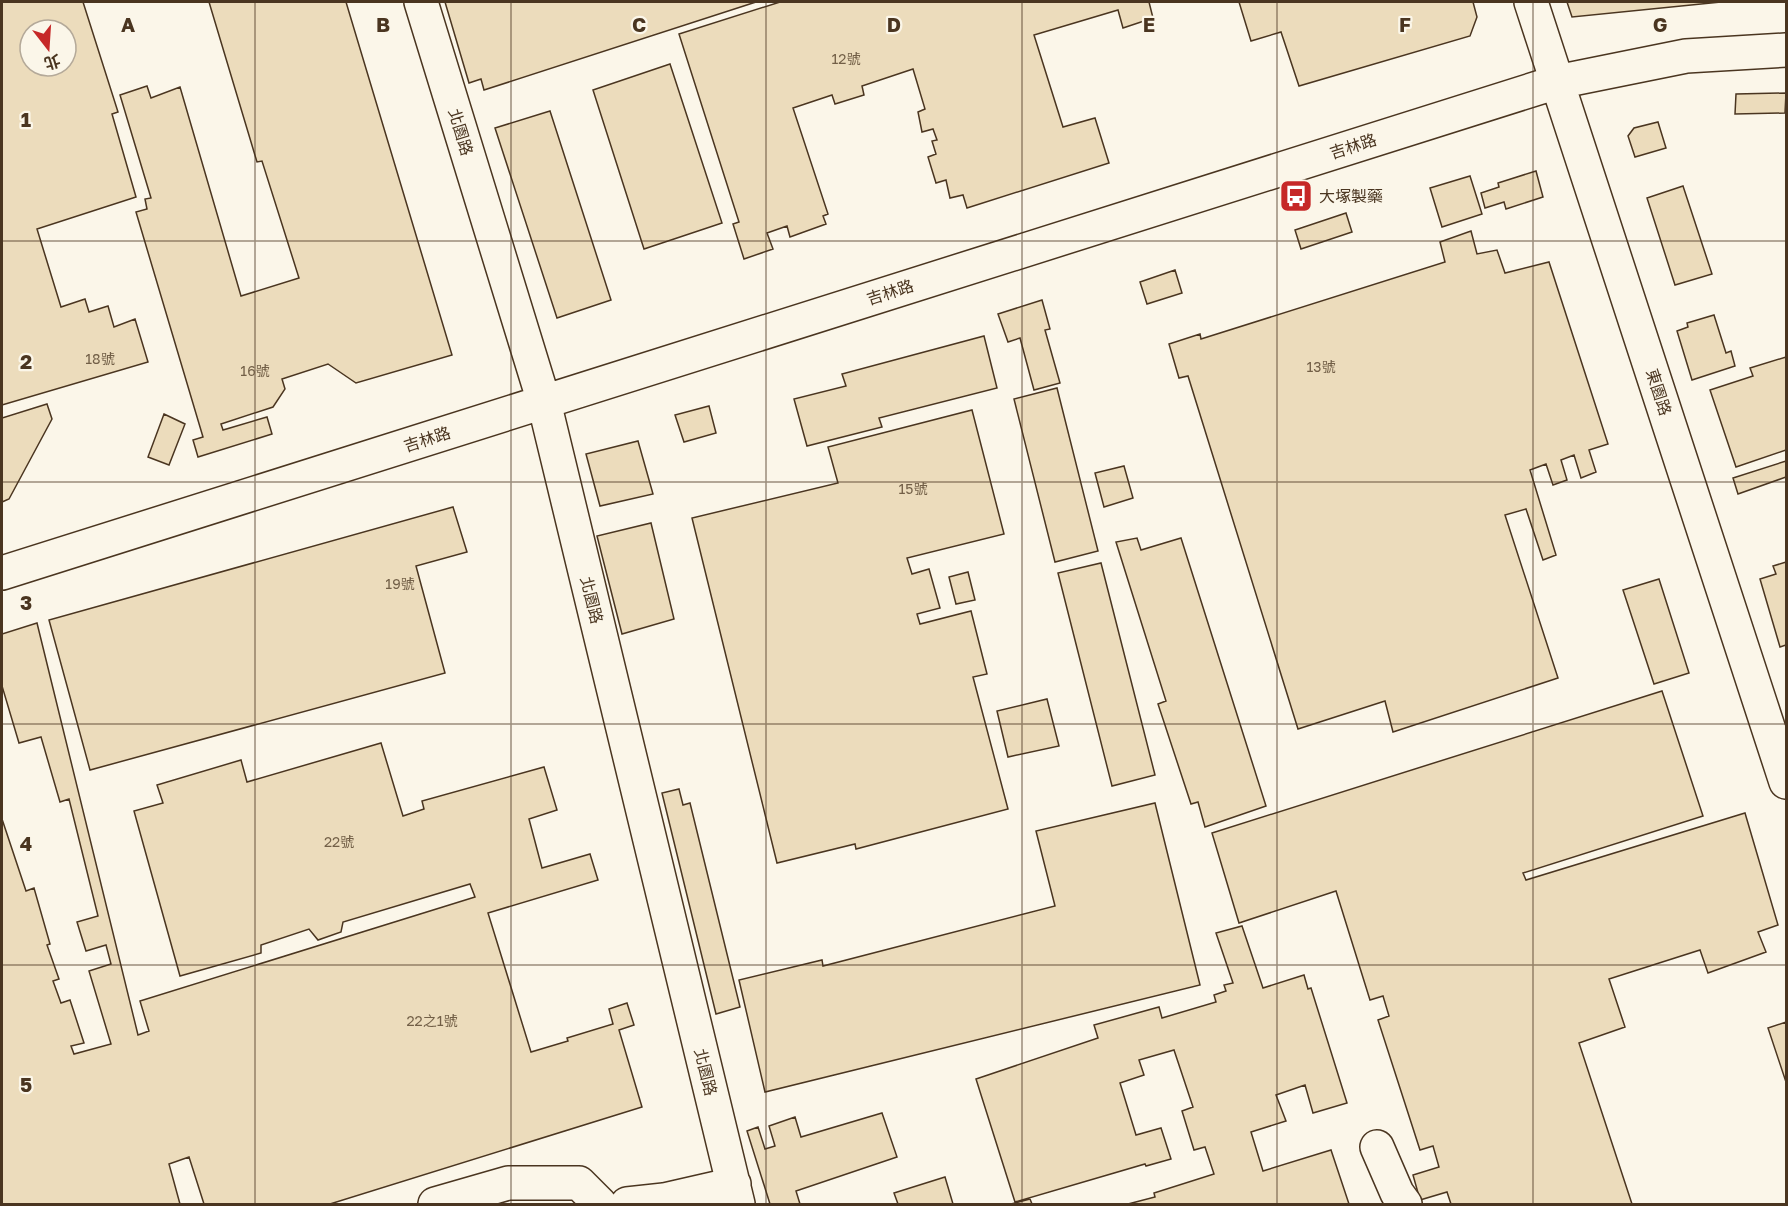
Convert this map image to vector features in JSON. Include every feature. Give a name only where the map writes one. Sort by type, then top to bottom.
[{"type":"street","name":"北園路","points":[[421,2],[544,402],[736,1194]]},
{"type":"street","name":"東園路","points":[[1532,2],[1786,782]]},
{"type":"street","name":"吉林路","points":[[2,573],[1557,82],[1686,56],[1786,50]]},
{"type":"street","points":[[1377,1147],[1397,1193],[1406,1204]]},
{"type":"street","points":[[435,1204],[508,1183],[579,1183],[600,1204]]},
{"type":"street","points":[[632,1204],[736,1194]]},
{"type":"building","points":[[2,2],[83,2],[118,112],[112,114],[136,197],[37,229],[61,307],[85,299],[89,312],[108,306],[114,327],[135,319],[148,362],[2,405]]},
{"type":"building","points":[[209,2],[346,2],[452,355],[356,383],[328,364],[282,379],[285,389],[273,407],[221,424],[223,430],[267,417],[272,434],[198,457],[193,440],[203,437],[136,212],[147,209],[145,199],[151,198],[120,95],[147,86],[151,98],[180,87],[241,296],[299,278],[262,161],[257,162]]},
{"type":"building","points":[[445,2],[756,2],[484,90],[481,79],[469,83]]},
{"type":"building","points":[[780,2],[1149,2],[1153,18],[1123,28],[1118,10],[1034,35],[1063,127],[1095,118],[1109,163],[967,208],[963,195],[950,198],[946,180],[936,183],[928,157],[936,154],[932,141],[937,140],[933,129],[922,132],[918,112],[925,109],[913,69],[862,86],[864,95],[835,104],[832,95],[793,108],[828,214],[823,216],[826,224],[790,237],[787,226],[767,233],[773,249],[744,259],[733,224],[739,222],[679,34]]},
{"type":"building","points":[[1239,2],[1473,2],[1477,17],[1470,36],[1299,86],[1281,32],[1251,41]]},
{"type":"building","points":[[1567,2],[1721,2],[1572,17]]},
{"type":"building","points":[[670,64],[722,223],[644,249],[593,90]]},
{"type":"building","points":[[1786,93],[1785,113],[1735,114],[1736,94]]},
{"type":"building","points":[[550,111],[611,300],[557,318],[495,128]]},
{"type":"building","points":[[1658,122],[1666,148],[1635,157],[1628,136],[1634,128]]},
{"type":"building","points":[[1536,171],[1543,197],[1506,209],[1504,202],[1485,208],[1481,193],[1499,187],[1498,183]]},
{"type":"building","points":[[1470,176],[1482,214],[1442,227],[1430,188]]},
{"type":"building","points":[[1683,186],[1712,274],[1675,285],[1647,198]]},
{"type":"building","points":[[1346,213],[1352,232],[1301,249],[1295,230]]},
{"type":"building","points":[[1471,231],[1477,254],[1497,250],[1505,273],[1549,262],[1608,444],[1589,450],[1596,472],[1581,478],[1574,455],[1561,460],[1567,480],[1553,485],[1546,464],[1530,470],[1556,555],[1543,560],[1526,509],[1505,515],[1558,678],[1393,732],[1385,701],[1298,729],[1188,376],[1179,378],[1169,344],[1200,334],[1201,339],[1445,262],[1440,242]]},
{"type":"building","points":[[1175,270],[1182,293],[1147,304],[1140,282]]},
{"type":"building","points":[[1042,300],[1050,329],[1045,330],[1060,383],[1034,390],[1020,338],[1008,342],[998,314]]},
{"type":"building","points":[[1714,315],[1726,353],[1731,351],[1735,366],[1692,380],[1677,331],[1688,327],[1687,323]]},
{"type":"building","points":[[984,336],[997,388],[879,418],[882,427],[807,446],[794,399],[846,386],[842,374]]},
{"type":"building","points":[[1786,357],[1786,450],[1736,467],[1710,390],[1753,376],[1750,368]]},
{"type":"building","points":[[1057,388],[1098,551],[1055,562],[1014,399]]},
{"type":"building","points":[[47,404],[52,419],[9,499],[2,502],[2,418]]},
{"type":"building","points":[[709,406],[716,433],[684,442],[675,415]]},
{"type":"building","points":[[972,410],[1004,534],[907,558],[912,574],[929,569],[940,608],[917,614],[920,624],[971,611],[987,674],[973,677],[1008,809],[856,849],[855,844],[777,863],[692,518],[838,483],[828,447]]},
{"type":"building","points":[[164,414],[185,424],[169,465],[148,457]]},
{"type":"building","points":[[638,441],[653,494],[600,506],[586,454]]},
{"type":"building","points":[[1786,461],[1786,477],[1738,494],[1733,478]]},
{"type":"building","points":[[1124,466],[1133,498],[1104,507],[1095,473]]},
{"type":"building","points":[[453,507],[467,552],[416,566],[445,673],[90,770],[49,620]]},
{"type":"building","points":[[651,523],[674,619],[622,634],[597,536]]},
{"type":"building","points":[[1137,538],[1141,550],[1181,538],[1266,806],[1205,827],[1198,802],[1191,804],[1158,704],[1166,701],[1116,542]]},
{"type":"building","points":[[1786,562],[1786,645],[1780,647],[1760,579],[1776,574],[1773,566]]},
{"type":"building","points":[[1101,563],[1155,775],[1112,786],[1058,573]]},
{"type":"building","points":[[968,572],[975,600],[956,604],[949,577]]},
{"type":"building","points":[[1659,579],[1689,673],[1654,684],[1623,590]]},
{"type":"building","points":[[37,623],[138,1035],[149,1031],[140,1001],[475,897],[470,884],[343,922],[341,932],[318,940],[309,929],[261,945],[261,953],[180,976],[134,811],[163,803],[157,785],[241,760],[247,782],[381,743],[403,816],[424,809],[422,801],[544,767],[557,810],[529,819],[542,868],[590,854],[598,880],[488,913],[531,1052],[613,1024],[609,1009],[627,1003],[634,1025],[619,1030],[642,1107],[330,1204],[204,1204],[189,1157],[169,1164],[180,1204],[2,1204],[2,819],[26,891],[34,888],[50,944],[47,945],[59,979],[53,981],[61,1003],[70,1000],[84,1043],[71,1046],[74,1054],[111,1044],[89,971],[111,964],[106,945],[86,951],[77,922],[98,916],[69,799],[60,802],[41,737],[19,743],[2,686],[2,634]]},
{"type":"building","points":[[1662,691],[1703,816],[1523,873],[1526,880],[1745,813],[1778,925],[1758,932],[1766,952],[1708,973],[1700,950],[1609,979],[1625,1027],[1579,1043],[1632,1204],[1451,1204],[1447,1192],[1420,1200],[1413,1175],[1439,1167],[1433,1146],[1420,1150],[1378,1020],[1389,1016],[1383,996],[1370,1000],[1336,891],[1239,923],[1212,833]]},
{"type":"building","points":[[1047,699],[1059,746],[1008,757],[997,711]]},
{"type":"building","points":[[679,789],[683,805],[690,803],[740,1007],[716,1014],[662,793]]},
{"type":"building","points":[[1155,803],[1200,985],[765,1092],[739,980],[822,960],[823,966],[1055,906],[1036,831]]},
{"type":"building","points":[[1242,926],[1263,988],[1304,975],[1308,989],[1311,988],[1347,1103],[1313,1113],[1305,1085],[1276,1095],[1286,1121],[1251,1132],[1263,1171],[1331,1150],[1349,1204],[1128,1204],[1155,1197],[1154,1193],[1214,1174],[1205,1147],[1194,1150],[1182,1111],[1193,1107],[1174,1050],[1139,1060],[1144,1075],[1120,1083],[1136,1135],[1161,1128],[1171,1159],[1146,1166],[1145,1164],[1015,1202],[976,1079],[1098,1038],[1094,1025],[1159,1007],[1162,1018],[1216,1002],[1214,995],[1226,991],[1224,985],[1233,983],[1216,933]]},
{"type":"building","points":[[1786,1022],[1786,1082],[1768,1028]]},
{"type":"building","points":[[882,1113],[897,1157],[796,1191],[800,1204],[770,1204],[747,1131],[758,1127],[765,1149],[775,1146],[769,1126],[795,1117],[801,1137]]},
{"type":"building","points":[[945,1177],[953,1204],[898,1204],[894,1193]]},
{"type":"building","points":[[1030,1199],[1032,1204],[1011,1204]]},
{"type":"place","name":"大塚製藥","points":[[1296,196]]}]
